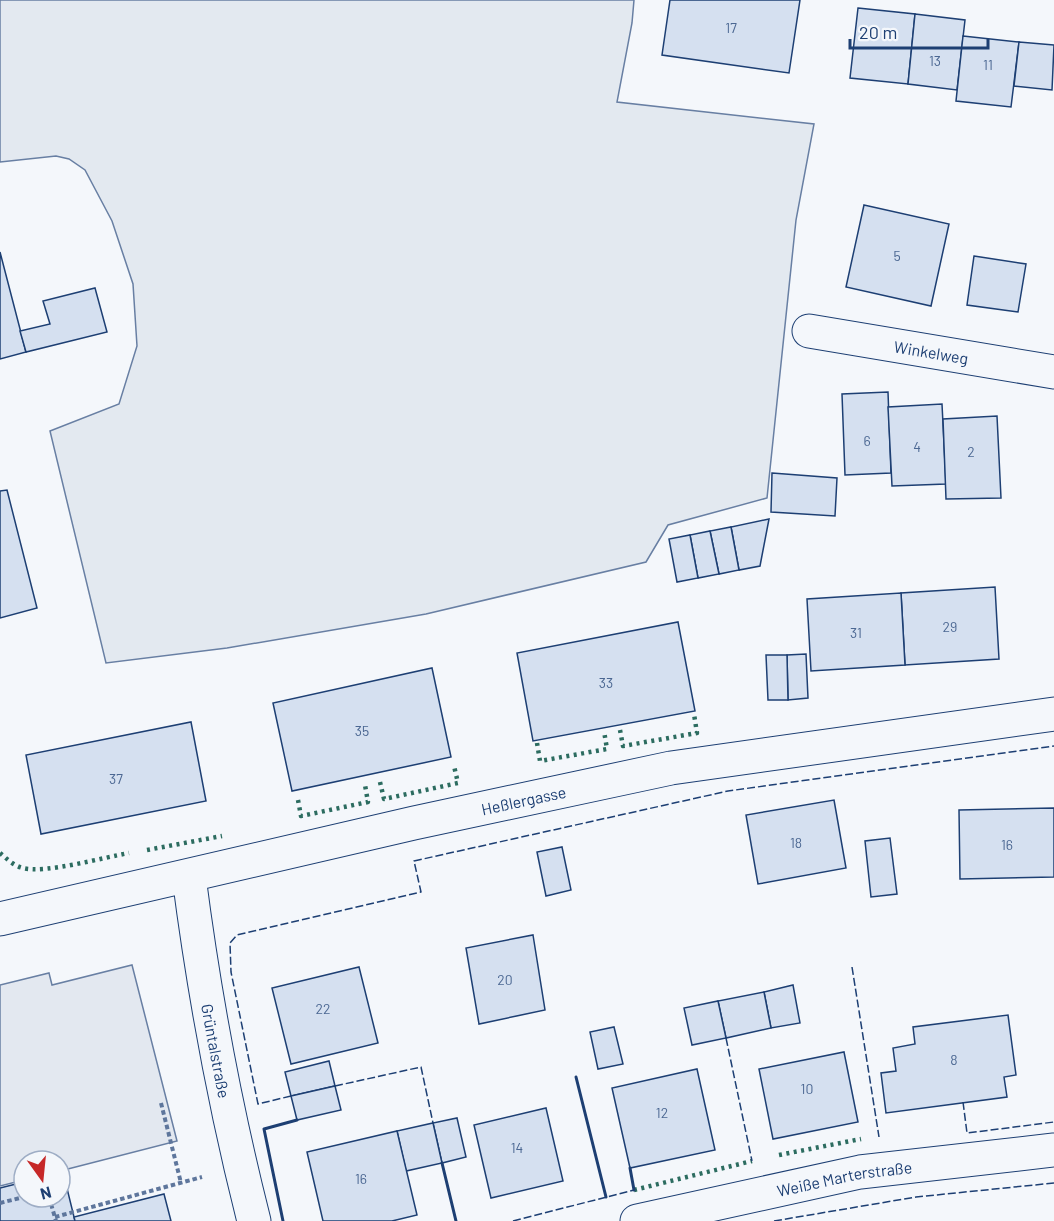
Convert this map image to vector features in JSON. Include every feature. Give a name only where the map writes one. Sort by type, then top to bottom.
[{"type":"street","name":"Winkelweg","points":[[809,331],[1054,372]]},
{"type":"street","name":"Heßlergasse","points":[[0,919],[414,823],[671,768],[1054,714]]},
{"type":"street","name":"Grüntalstraße","points":[[189,877],[205,998],[240,1167],[254,1221]]},
{"type":"street","name":"Weiße Marterstraße","points":[[637,1221],[860,1172],[1054,1150]]},
{"type":"path","points":[[161,1103],[182,1183]]},
{"type":"path","points":[[55,1219],[240,1167]]},
{"type":"shaded area","points":[[0,0],[634,0],[632,23],[617,102],[814,124],[796,220],[767,498],[668,525],[646,562],[426,614],[227,648],[106,663],[50,431],[119,404],[137,346],[133,284],[112,221],[85,170],[69,159],[56,156],[0,162]]},
{"type":"shaded area","points":[[132,965],[177,1141],[72,1168],[72,1149],[12,1149],[12,1183],[0,1186],[0,985],[49,973],[52,985]]},
{"type":"building","points":[[670,0],[800,0],[789,73],[662,55]]},
{"type":"building","points":[[858,8],[915,14],[908,84],[850,78]]},
{"type":"building","points":[[915,14],[965,20],[957,90],[908,84]]},
{"type":"building","points":[[963,36],[1019,42],[1011,107],[956,101]]},
{"type":"building","points":[[1019,42],[1054,45],[1052,90],[1014,86]]},
{"type":"building","points":[[864,205],[949,224],[931,306],[846,287]]},
{"type":"building","points":[[0,252],[26,352],[0,359]]},
{"type":"building","points":[[974,256],[1026,264],[1018,312],[967,305]]},
{"type":"building","points":[[95,288],[107,332],[26,352],[20,331],[50,324],[43,301]]},
{"type":"building","points":[[888,392],[891,473],[845,475],[842,394]]},
{"type":"building","points":[[942,404],[946,484],[892,486],[888,407]]},
{"type":"building","points":[[997,416],[1001,498],[946,499],[943,419]]},
{"type":"building","points":[[772,473],[837,478],[835,516],[771,512]]},
{"type":"building","points":[[7,490],[37,608],[0,618],[0,491]]},
{"type":"building","points":[[769,519],[760,566],[739,570],[731,527]]},
{"type":"building","points":[[731,527],[739,570],[719,574],[710,531]]},
{"type":"building","points":[[710,531],[719,574],[698,578],[690,535]]},
{"type":"building","points":[[690,535],[698,578],[677,582],[669,539]]},
{"type":"building","points":[[995,587],[999,659],[905,665],[901,593]]},
{"type":"building","points":[[901,593],[905,665],[811,671],[807,599]]},
{"type":"building","points":[[678,622],[695,711],[533,741],[517,653]]},
{"type":"building","points":[[806,654],[808,698],[788,700],[787,655]]},
{"type":"building","points":[[766,655],[787,655],[788,700],[768,700]]},
{"type":"building","points":[[432,668],[451,757],[292,791],[273,703]]},
{"type":"building","points":[[191,722],[206,801],[41,834],[26,755]]},
{"type":"building","points":[[834,800],[846,868],[758,884],[746,815]]},
{"type":"building","points":[[1054,808],[1054,877],[960,879],[959,810]]},
{"type":"building","points":[[890,838],[897,894],[871,897],[865,841]]},
{"type":"building","points":[[562,847],[571,890],[546,896],[537,852]]},
{"type":"building","points":[[533,935],[545,1010],[479,1024],[466,948]]},
{"type":"building","points":[[359,967],[378,1043],[291,1064],[272,988]]},
{"type":"building","points":[[793,985],[800,1023],[771,1028],[764,992]]},
{"type":"building","points":[[764,992],[771,1028],[726,1038],[718,1001]]},
{"type":"building","points":[[718,1001],[726,1038],[692,1045],[684,1008]]},
{"type":"building","points":[[1008,1015],[1016,1075],[1004,1077],[1007,1097],[886,1113],[881,1073],[896,1071],[893,1048],[915,1044],[913,1027]]},
{"type":"building","points":[[614,1027],[623,1064],[598,1069],[590,1032]]},
{"type":"building","points":[[844,1052],[858,1122],[773,1139],[759,1069]]},
{"type":"building","points":[[329,1061],[335,1086],[291,1096],[285,1072]]},
{"type":"building","points":[[697,1069],[715,1150],[630,1168],[612,1088]]},
{"type":"building","points":[[335,1086],[341,1110],[297,1120],[291,1096]]},
{"type":"building","points":[[546,1108],[563,1181],[491,1198],[474,1125]]},
{"type":"building","points":[[457,1118],[466,1157],[442,1163],[433,1123]]},
{"type":"building","points":[[433,1123],[442,1163],[406,1171],[397,1131]]},
{"type":"building","points":[[397,1131],[417,1215],[392,1221],[323,1221],[307,1152]]},
{"type":"building","points":[[12,1185],[12,1209],[72,1209],[75,1221],[0,1221],[0,1188]]},
{"type":"building","points":[[164,1194],[171,1221],[75,1221],[74,1217]]},
{"type":"hedge","points":[[620,730],[623,746],[697,733],[694,714]]},
{"type":"hedge","points":[[537,743],[540,761],[607,749],[604,731]]},
{"type":"hedge","points":[[380,782],[384,799],[458,783],[454,766]]},
{"type":"hedge","points":[[298,800],[301,816],[368,802],[365,785]]},
{"type":"hedge","points":[[147,850],[222,836]]},
{"type":"hedge","points":[[0,853],[17,866],[33,869],[60,867],[129,853]]},
{"type":"hedge","points":[[779,1155],[861,1139]]},
{"type":"hedge","points":[[634,1190],[752,1161]]},
{"type":"fence","points":[[291,1096],[258,1104],[231,972],[230,943],[237,935],[421,892],[414,861],[728,791],[1054,746]]},
{"type":"fence","points":[[852,967],[879,1137]]},
{"type":"fence","points":[[726,1038],[752,1161]]},
{"type":"fence","points":[[335,1086],[421,1067],[433,1123]]},
{"type":"fence","points":[[963,1102],[967,1133],[1054,1122]]},
{"type":"fence","points":[[774,1221],[916,1197],[1054,1183]]},
{"type":"fence","points":[[513,1221],[634,1190]]},
{"type":"wall","points":[[576,1077],[606,1197]]},
{"type":"wall","points":[[283,1221],[264,1129],[297,1120]]},
{"type":"wall","points":[[442,1163],[456,1221]]},
{"type":"wall","points":[[630,1168],[634,1190]]}]
